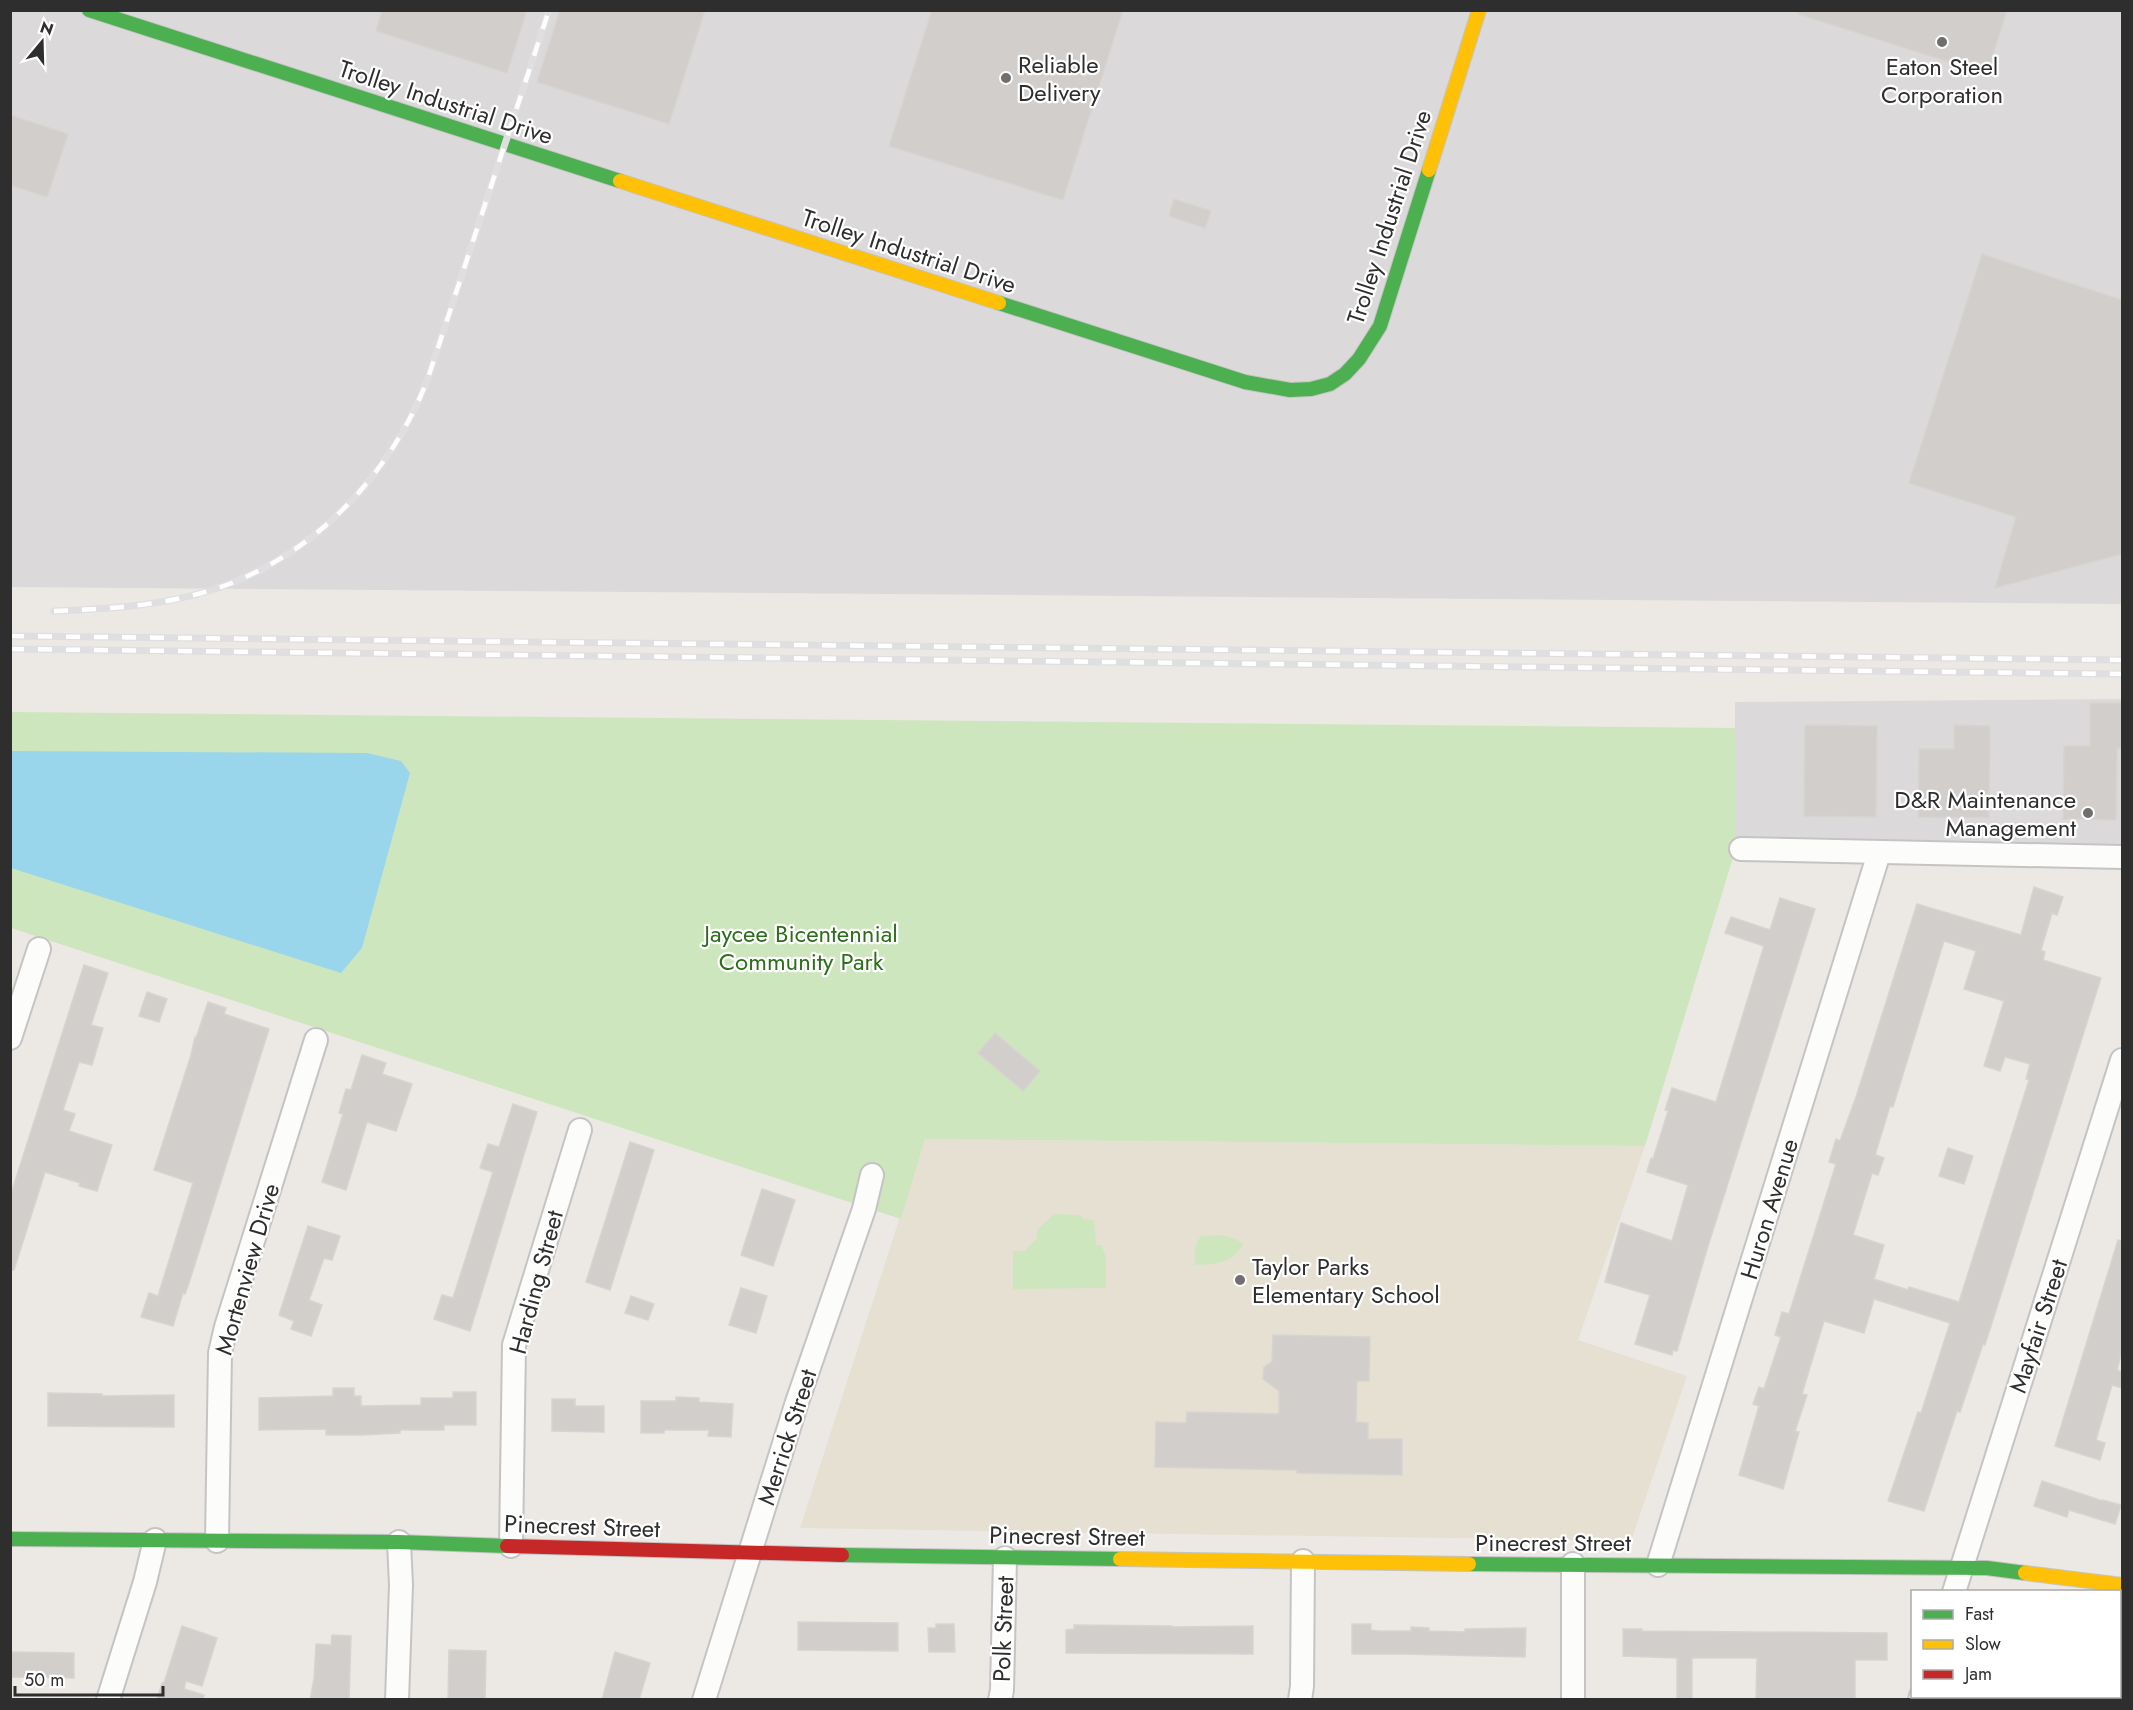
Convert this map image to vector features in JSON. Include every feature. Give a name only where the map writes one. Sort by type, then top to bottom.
[{"type":"street","name":"Trolley Industrial Drive","points":[[88,10],[1258,386],[1288,390],[1330,384],[1344,373],[1373,341],[1380,326],[1479,10]]},
{"type":"street","points":[[1741,849],[1879,854],[2122,857]]},
{"type":"street","name":"Huron Avenue","points":[[1658,1565],[1879,854]]},
{"type":"street","points":[[10,1038],[39,948]]},
{"type":"street","name":"Mortenview Drive","points":[[217,1541],[220,1353],[226,1327],[316,1040]]},
{"type":"street","name":"Mayfair Street","points":[[1955,1590],[2122,1060]]},
{"type":"street","name":"Harding Street","points":[[511,1546],[514,1346],[580,1130]]},
{"type":"street","name":"Merrick Street","points":[[704,1700],[797,1402],[864,1209],[872,1175]]},
{"type":"street","name":"Pinecrest Street","points":[[10,1539],[399,1542],[749,1554],[1005,1558],[1962,1568],[1997,1569],[2122,1585]]},
{"type":"street","points":[[108,1700],[145,1582],[155,1540]]},
{"type":"street","points":[[398,1700],[401,1585],[399,1542]]},
{"type":"street","name":"Polk Street","points":[[1000,1700],[1005,1558]]},
{"type":"street","points":[[1300,1700],[1303,1562]]},
{"type":"street","points":[[1573,1564],[1573,1700]]},
{"type":"shaded area","points":[[11,11],[2122,11],[2122,604],[11,587]]},
{"type":"shaded area","points":[[2122,699],[2122,849],[1735,851],[1735,702]]},
{"type":"shaded area","name":"Taylor Parks Elementary School","points":[[925,1139],[1645,1146],[1578,1340],[1687,1376],[1631,1541],[800,1528]]},
{"type":"green space","name":"Jaycee Bicentennial Community Park","points":[[11,712],[1736,728],[1735,851],[1645,1146],[925,1139],[901,1219],[11,928]]},
{"type":"green space","points":[[1054,1214],[1080,1215],[1084,1219],[1094,1220],[1096,1245],[1101,1245],[1106,1256],[1106,1288],[1013,1289],[1013,1251],[1025,1251],[1037,1238],[1037,1230]]},
{"type":"green space","points":[[1222,1235],[1236,1239],[1243,1244],[1239,1251],[1223,1262],[1195,1265],[1195,1250],[1201,1236]]},
{"type":"water","points":[[11,751],[367,753],[401,761],[410,773],[362,948],[341,973],[11,868]]},
{"type":"building","points":[[382,10],[527,10],[507,73],[376,31]]},
{"type":"building","points":[[560,10],[705,10],[669,124],[537,82]]},
{"type":"building","name":"Reliable Delivery","points":[[932,10],[1123,10],[1063,200],[889,146]]},
{"type":"building","name":"Eaton Steel Corporation","points":[[1799,10],[2007,10],[1987,74],[1798,14]]},
{"type":"building","points":[[10,115],[68,134],[47,197],[10,185]]},
{"type":"building","points":[[1174,199],[1211,211],[1205,228],[1169,216]]},
{"type":"building","points":[[1982,254],[2122,300],[2122,554],[1995,588],[2016,517],[1909,483]]},
{"type":"building","points":[[2090,703],[2122,703],[2122,748],[2117,748],[2116,820],[2063,819],[2064,746],[2090,746]]},
{"type":"building","points":[[1805,725],[1877,726],[1876,817],[1804,816]]},
{"type":"building","points":[[1954,725],[1990,726],[1989,818],[1918,817],[1919,749],[1954,749]]},
{"type":"building","points":[[2034,887],[2063,897],[2057,915],[2052,913],[2041,950],[2045,952],[2043,960],[2101,978],[1985,1345],[1983,1344],[1960,1412],[1957,1411],[1924,1511],[1888,1501],[1918,1412],[1921,1413],[1950,1323],[1874,1299],[1864,1333],[1824,1321],[1802,1394],[1807,1395],[1795,1431],[1799,1432],[1783,1489],[1739,1475],[1759,1406],[1753,1404],[1759,1387],[1764,1389],[1781,1337],[1775,1335],[1782,1312],[1789,1314],[1836,1164],[1829,1162],[1836,1139],[1840,1141],[1857,1094],[1917,904],[2021,935]],"holes":[[[1944,941],[1976,951],[1964,989],[2004,1001],[1984,1066],[2000,1071],[2005,1057],[2030,1064],[2026,1079],[2029,1080],[1959,1302],[1874,1279],[1884,1245],[1853,1235],[1872,1173],[1878,1175],[1884,1158],[1876,1155],[1876,1152],[1890,1106],[1893,1107]]]},
{"type":"building","points":[[1780,898],[1815,909],[1677,1351],[1673,1350],[1672,1355],[1635,1344],[1650,1295],[1605,1282],[1621,1223],[1672,1241],[1688,1185],[1647,1172],[1668,1111],[1665,1110],[1672,1088],[1716,1102],[1764,946],[1725,933],[1731,917],[1770,930]]},
{"type":"building","points":[[84,965],[108,973],[91,1025],[103,1028],[92,1065],[79,1062],[63,1110],[75,1114],[69,1131],[112,1145],[97,1191],[45,1172],[14,1270],[10,1270],[10,1197]]},
{"type":"building","points":[[147,992],[167,999],[159,1022],[139,1016]]},
{"type":"building","points":[[208,1002],[226,1008],[224,1014],[269,1029],[189,1283],[185,1294],[183,1293],[173,1326],[141,1317],[149,1293],[158,1296],[193,1183],[154,1170]]},
{"type":"building","points":[[995,1033],[1040,1071],[1023,1091],[978,1053]]},
{"type":"building","points":[[362,1055],[386,1063],[382,1074],[412,1084],[396,1131],[367,1122],[346,1190],[322,1182],[343,1114],[339,1113],[346,1089],[351,1090]]},
{"type":"building","points":[[513,1104],[537,1112],[470,1331],[434,1319],[442,1295],[453,1298],[493,1172],[480,1168],[488,1144],[499,1147]]},
{"type":"building","points":[[630,1142],[654,1150],[610,1290],[586,1282]]},
{"type":"building","points":[[1948,1148],[1973,1156],[1964,1184],[1939,1176]]},
{"type":"building","points":[[762,1189],[795,1200],[773,1266],[741,1255]]},
{"type":"building","points":[[308,1226],[340,1236],[332,1260],[324,1258],[309,1300],[322,1305],[311,1336],[291,1329],[294,1321],[279,1315]]},
{"type":"building","points":[[2118,1240],[2122,1241],[2122,1351],[2117,1370],[2122,1372],[2122,1388],[2112,1385],[2096,1440],[2105,1443],[2100,1460],[2055,1446]]},
{"type":"building","points":[[741,1288],[767,1296],[756,1333],[729,1325]]},
{"type":"building","points":[[631,1296],[654,1304],[648,1320],[625,1313]]},
{"type":"building","points":[[1273,1335],[1370,1337],[1369,1381],[1357,1381],[1356,1422],[1368,1423],[1368,1439],[1402,1439],[1402,1475],[1155,1467],[1156,1422],[1186,1423],[1187,1412],[1279,1414],[1279,1391],[1263,1379],[1264,1367],[1272,1362]]},
{"type":"building","points":[[333,1388],[354,1388],[354,1396],[361,1396],[361,1406],[421,1405],[421,1398],[453,1398],[453,1392],[476,1392],[476,1425],[444,1425],[444,1430],[400,1430],[400,1433],[361,1435],[326,1435],[326,1429],[259,1430],[259,1398],[333,1396]]},
{"type":"building","points":[[48,1393],[102,1394],[102,1396],[174,1395],[174,1427],[48,1426]]},
{"type":"building","points":[[676,1397],[699,1398],[699,1402],[733,1404],[731,1437],[708,1436],[709,1430],[664,1430],[664,1433],[641,1433],[641,1401],[676,1401]]},
{"type":"building","points":[[552,1399],[575,1399],[575,1406],[604,1406],[604,1432],[552,1431]]},
{"type":"building","points":[[2042,1481],[2121,1505],[2115,1524],[2069,1510],[2067,1517],[2034,1506]]},
{"type":"building","points":[[798,1622],[898,1623],[898,1651],[798,1650]]},
{"type":"building","points":[[936,1624],[954,1624],[955,1652],[929,1652],[928,1628],[936,1628]]},
{"type":"building","points":[[1352,1624],[1371,1624],[1371,1630],[1379,1631],[1411,1631],[1411,1627],[1429,1628],[1429,1631],[1465,1632],[1465,1629],[1526,1628],[1525,1657],[1352,1654]]},
{"type":"building","points":[[1074,1625],[1253,1626],[1253,1654],[1066,1653],[1066,1630],[1074,1629]]},
{"type":"building","points":[[182,1626],[217,1638],[202,1686],[186,1681],[184,1689],[204,1695],[203,1700],[157,1700],[162,1683],[164,1683]]},
{"type":"building","points":[[1623,1629],[1887,1633],[1887,1660],[1855,1660],[1855,1700],[1756,1700],[1757,1658],[1692,1658],[1692,1699],[1677,1699],[1677,1658],[1623,1656]]},
{"type":"building","points":[[332,1635],[351,1636],[349,1700],[310,1700],[316,1644],[331,1645]]},
{"type":"building","points":[[449,1650],[486,1651],[485,1700],[448,1700]]},
{"type":"building","points":[[10,1652],[74,1653],[74,1678],[10,1677]]},
{"type":"building","points":[[615,1652],[650,1663],[639,1700],[602,1700]]},
{"type":"railway","points":[[54,611],[114,608],[173,600],[212,590],[248,576],[282,557],[314,535],[369,481],[411,416],[427,381],[549,10]]},
{"type":"railway","points":[[10,636],[2122,660]]},
{"type":"railway","points":[[10,649],[2122,674]]},
{"type":"traffic: fast","points":[[89,10],[620,181]]},
{"type":"traffic: fast","points":[[999,303],[1245,382],[1290,390],[1311,389],[1330,384],[1345,374],[1359,359],[1380,326],[1429,170]]},
{"type":"traffic: fast","points":[[10,1539],[399,1542],[507,1546]]},
{"type":"traffic: fast","points":[[842,1555],[1120,1559]]},
{"type":"traffic: fast","points":[[1469,1564],[1987,1568],[2025,1573]]},
{"type":"traffic: slow","points":[[1429,170],[1479,10]]},
{"type":"traffic: slow","points":[[620,181],[999,303]]},
{"type":"traffic: slow","points":[[1120,1559],[1469,1564]]},
{"type":"traffic: slow","points":[[2025,1573],[2122,1585]]},
{"type":"traffic: jam","points":[[507,1546],[842,1555]]},
{"type":"place","name":"Eaton Steel Corporation","points":[[1942,42]]},
{"type":"place","name":"Reliable Delivery","points":[[1006,78]]},
{"type":"place","name":"D&R Maintenance Management","points":[[2088,813]]},
{"type":"place","name":"Taylor Parks Elementary School","points":[[1240,1280]]}]
